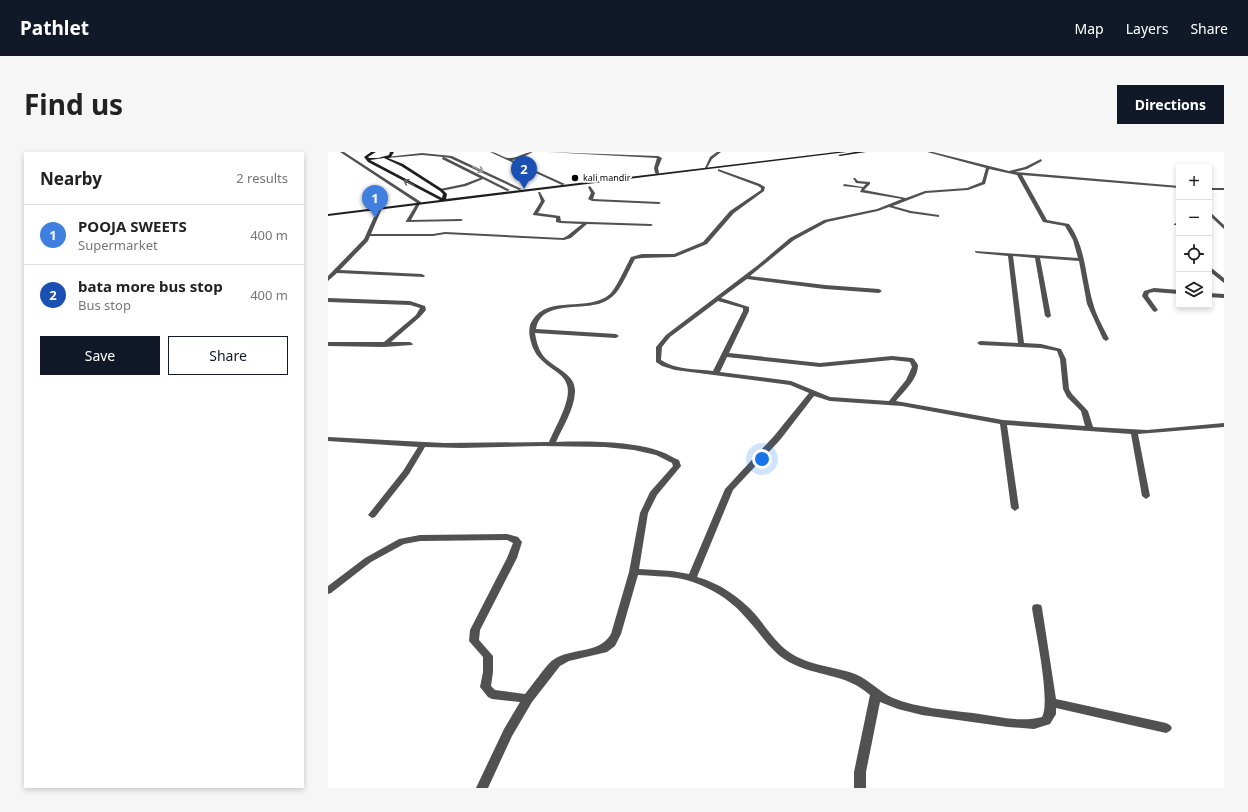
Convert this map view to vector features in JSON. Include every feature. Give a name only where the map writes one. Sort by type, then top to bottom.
[{"type":"street","points":[[342,152],[419,203]]},
{"type":"street","points":[[493,152],[563,184]]},
{"type":"street","points":[[508,159],[518,158],[531,152]]},
{"type":"street","points":[[549,152],[658,157],[660,158],[656,168],[657,173]]},
{"type":"street","points":[[706,167],[711,158],[719,152]]},
{"type":"street","points":[[719,169],[739,163],[826,152]]},
{"type":"street","points":[[328,215],[845,152]]},
{"type":"street","points":[[464,198],[486,199],[539,193],[719,169],[864,152]]},
{"type":"street","points":[[929,152],[1020,174],[1176,187]]},
{"type":"street","points":[[369,157],[378,153],[389,155],[402,166],[441,190],[445,194],[444,200]]},
{"type":"street","points":[[369,157],[389,155]]},
{"type":"street","points":[[369,157],[369,161],[444,200]]},
{"type":"street","points":[[1009,172],[1026,168],[1041,160]]},
{"type":"street","points":[[464,198],[484,193],[706,167],[719,169],[763,187],[763,190],[732,212],[705,243],[676,255],[642,256],[633,258],[613,294],[609,298],[594,304],[555,308],[541,314],[536,321],[533,331],[534,346],[538,355],[549,366],[568,379],[571,386],[571,397],[551,445]]},
{"type":"street","points":[[988,167],[984,183],[976,188],[928,192],[865,214],[831,219],[809,229],[792,239],[746,277],[668,336],[659,347],[658,361],[677,370],[716,373],[791,383],[802,386],[819,397],[830,400],[891,403],[923,407],[1003,422],[1134,431],[1186,429],[1224,425]]},
{"type":"street","points":[[1020,174],[1045,221],[1068,226],[1072,232],[1081,260],[1089,300],[1106,339]]},
{"type":"street","points":[[854,179],[857,182],[869,183],[861,191],[907,199]]},
{"type":"street","points":[[844,185],[864,187]]},
{"type":"street","points":[[590,187],[593,193],[590,199],[592,200],[659,203]]},
{"type":"street","points":[[1212,189],[1224,189]]},
{"type":"street","points":[[539,193],[543,200],[535,214],[558,217],[558,221],[560,222],[651,225]]},
{"type":"street","points":[[419,203],[408,221],[461,220]]},
{"type":"street","points":[[890,206],[925,216],[937,216]]},
{"type":"street","points":[[328,279],[369,235],[380,208]]},
{"type":"street","points":[[1212,217],[1216,223],[1224,228]]},
{"type":"street","points":[[369,235],[433,235],[445,233],[564,239],[569,237],[586,223]]},
{"type":"street","points":[[977,252],[1081,260]]},
{"type":"street","points":[[1010,255],[1021,345]]},
{"type":"street","points":[[1038,257],[1048,316]]},
{"type":"street","points":[[336,271],[422,276]]},
{"type":"street","points":[[1212,271],[1224,281]]},
{"type":"street","points":[[746,277],[819,286],[879,291]]},
{"type":"street","points":[[1155,310],[1145,296],[1146,292],[1154,290],[1176,292]]},
{"type":"street","points":[[1212,295],[1224,296]]},
{"type":"street","points":[[716,373],[746,311],[746,307],[717,299]]},
{"type":"street","points":[[328,300],[410,303],[423,307],[423,310],[418,316],[384,345]]},
{"type":"street","points":[[533,331],[616,336]]},
{"type":"street","points":[[980,343],[1021,345],[1054,348],[1059,350],[1065,367],[1066,389],[1084,412],[1090,429]]},
{"type":"street","points":[[328,344],[410,344]]},
{"type":"street","points":[[725,355],[820,365],[892,358],[912,360],[915,368],[910,378],[891,403]]},
{"type":"street","points":[[692,578],[728,489],[777,438],[813,392]]},
{"type":"street","points":[[1003,422],[1015,508]]},
{"type":"street","points":[[1134,431],[1146,496]]},
{"type":"street","points":[[328,439],[423,445],[461,446],[577,444],[631,447],[653,451],[670,457],[676,462],[677,466],[653,494],[644,513],[634,572],[616,634],[611,643],[603,649],[566,658],[556,663],[528,699],[508,734],[482,788]]},
{"type":"street","points":[[372,515],[406,472],[423,445]]},
{"type":"street","points":[[328,591],[368,560],[402,541],[420,538],[515,539],[518,542],[512,558],[475,630],[474,641],[488,656],[488,672],[485,687],[492,694],[528,699]]},
{"type":"street","points":[[634,572],[675,575],[692,578],[721,592],[737,602],[778,648],[791,659],[803,665],[859,680],[876,695],[902,706],[1019,724],[1035,724],[1046,721],[1050,714],[1051,702],[1037,608]]},
{"type":"street","points":[[860,788],[860,772],[876,695]]},
{"type":"street","points":[[1051,702],[1166,728]]},
{"type":"lane","points":[[409,152],[416,154]]},
{"type":"lane","points":[[389,155],[437,154],[454,158],[520,189]]},
{"type":"lane","points":[[442,156],[443,158],[508,190]]},
{"type":"lane","points":[[441,190],[465,185],[483,178]]},
{"type":"place","name":"kali mandir","points":[[575,178]]},
{"type":"place","name":"bata more bus stop","points":[[524,189]]},
{"type":"place","name":"POOJA SWEETS","points":[[375,218]]}]
